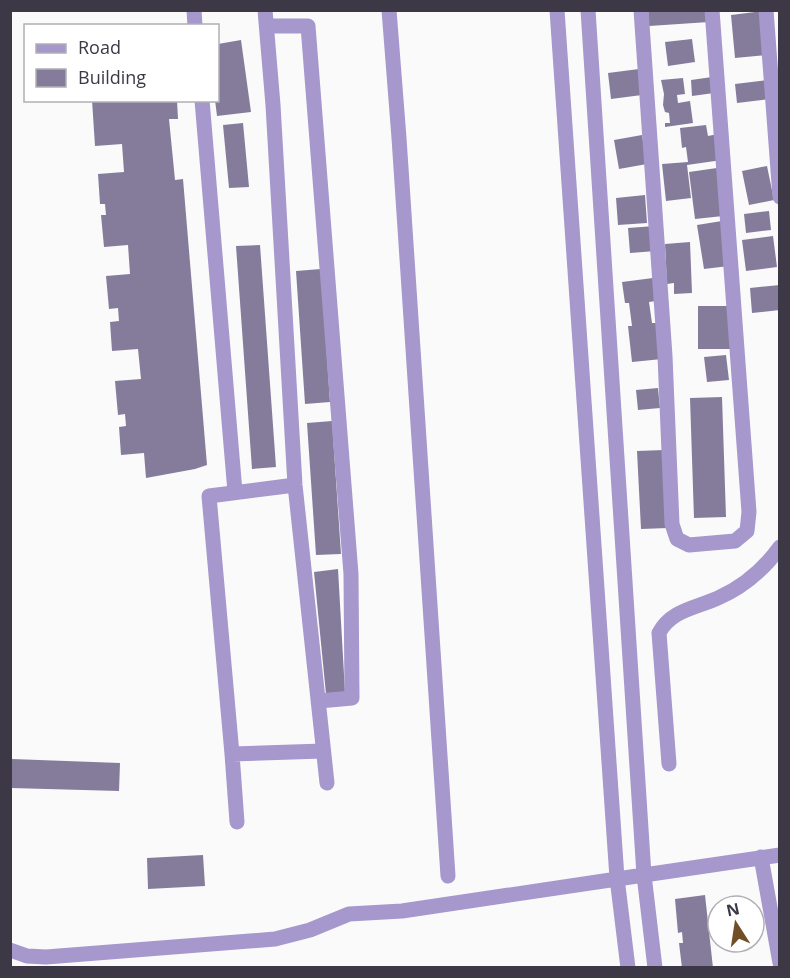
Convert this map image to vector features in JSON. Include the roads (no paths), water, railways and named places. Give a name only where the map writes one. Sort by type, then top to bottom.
[{"type":"street","points":[[389,10],[448,876]]},
{"type":"street","points":[[557,10],[617,878],[628,968]]},
{"type":"street","points":[[588,10],[644,874],[655,968]]},
{"type":"street","points":[[641,10],[665,356],[672,524],[677,539],[689,545],[735,541],[747,531],[749,512],[712,10]]},
{"type":"street","points":[[766,10],[780,197]]},
{"type":"street","points":[[319,701],[352,698],[349,539],[308,26],[266,18],[295,485],[327,783]]},
{"type":"street","points":[[202,102],[235,492]]},
{"type":"street","points":[[237,822],[209,496],[295,485]]},
{"type":"street","points":[[669,764],[659,633],[665,623],[675,615],[720,597],[742,585],[768,563],[780,548]]},
{"type":"street","points":[[232,753],[323,751]]},
{"type":"street","points":[[10,950],[27,956],[46,957],[275,939],[310,930],[348,914],[402,910],[780,855]]},
{"type":"street","points":[[761,857],[780,963]]}]
